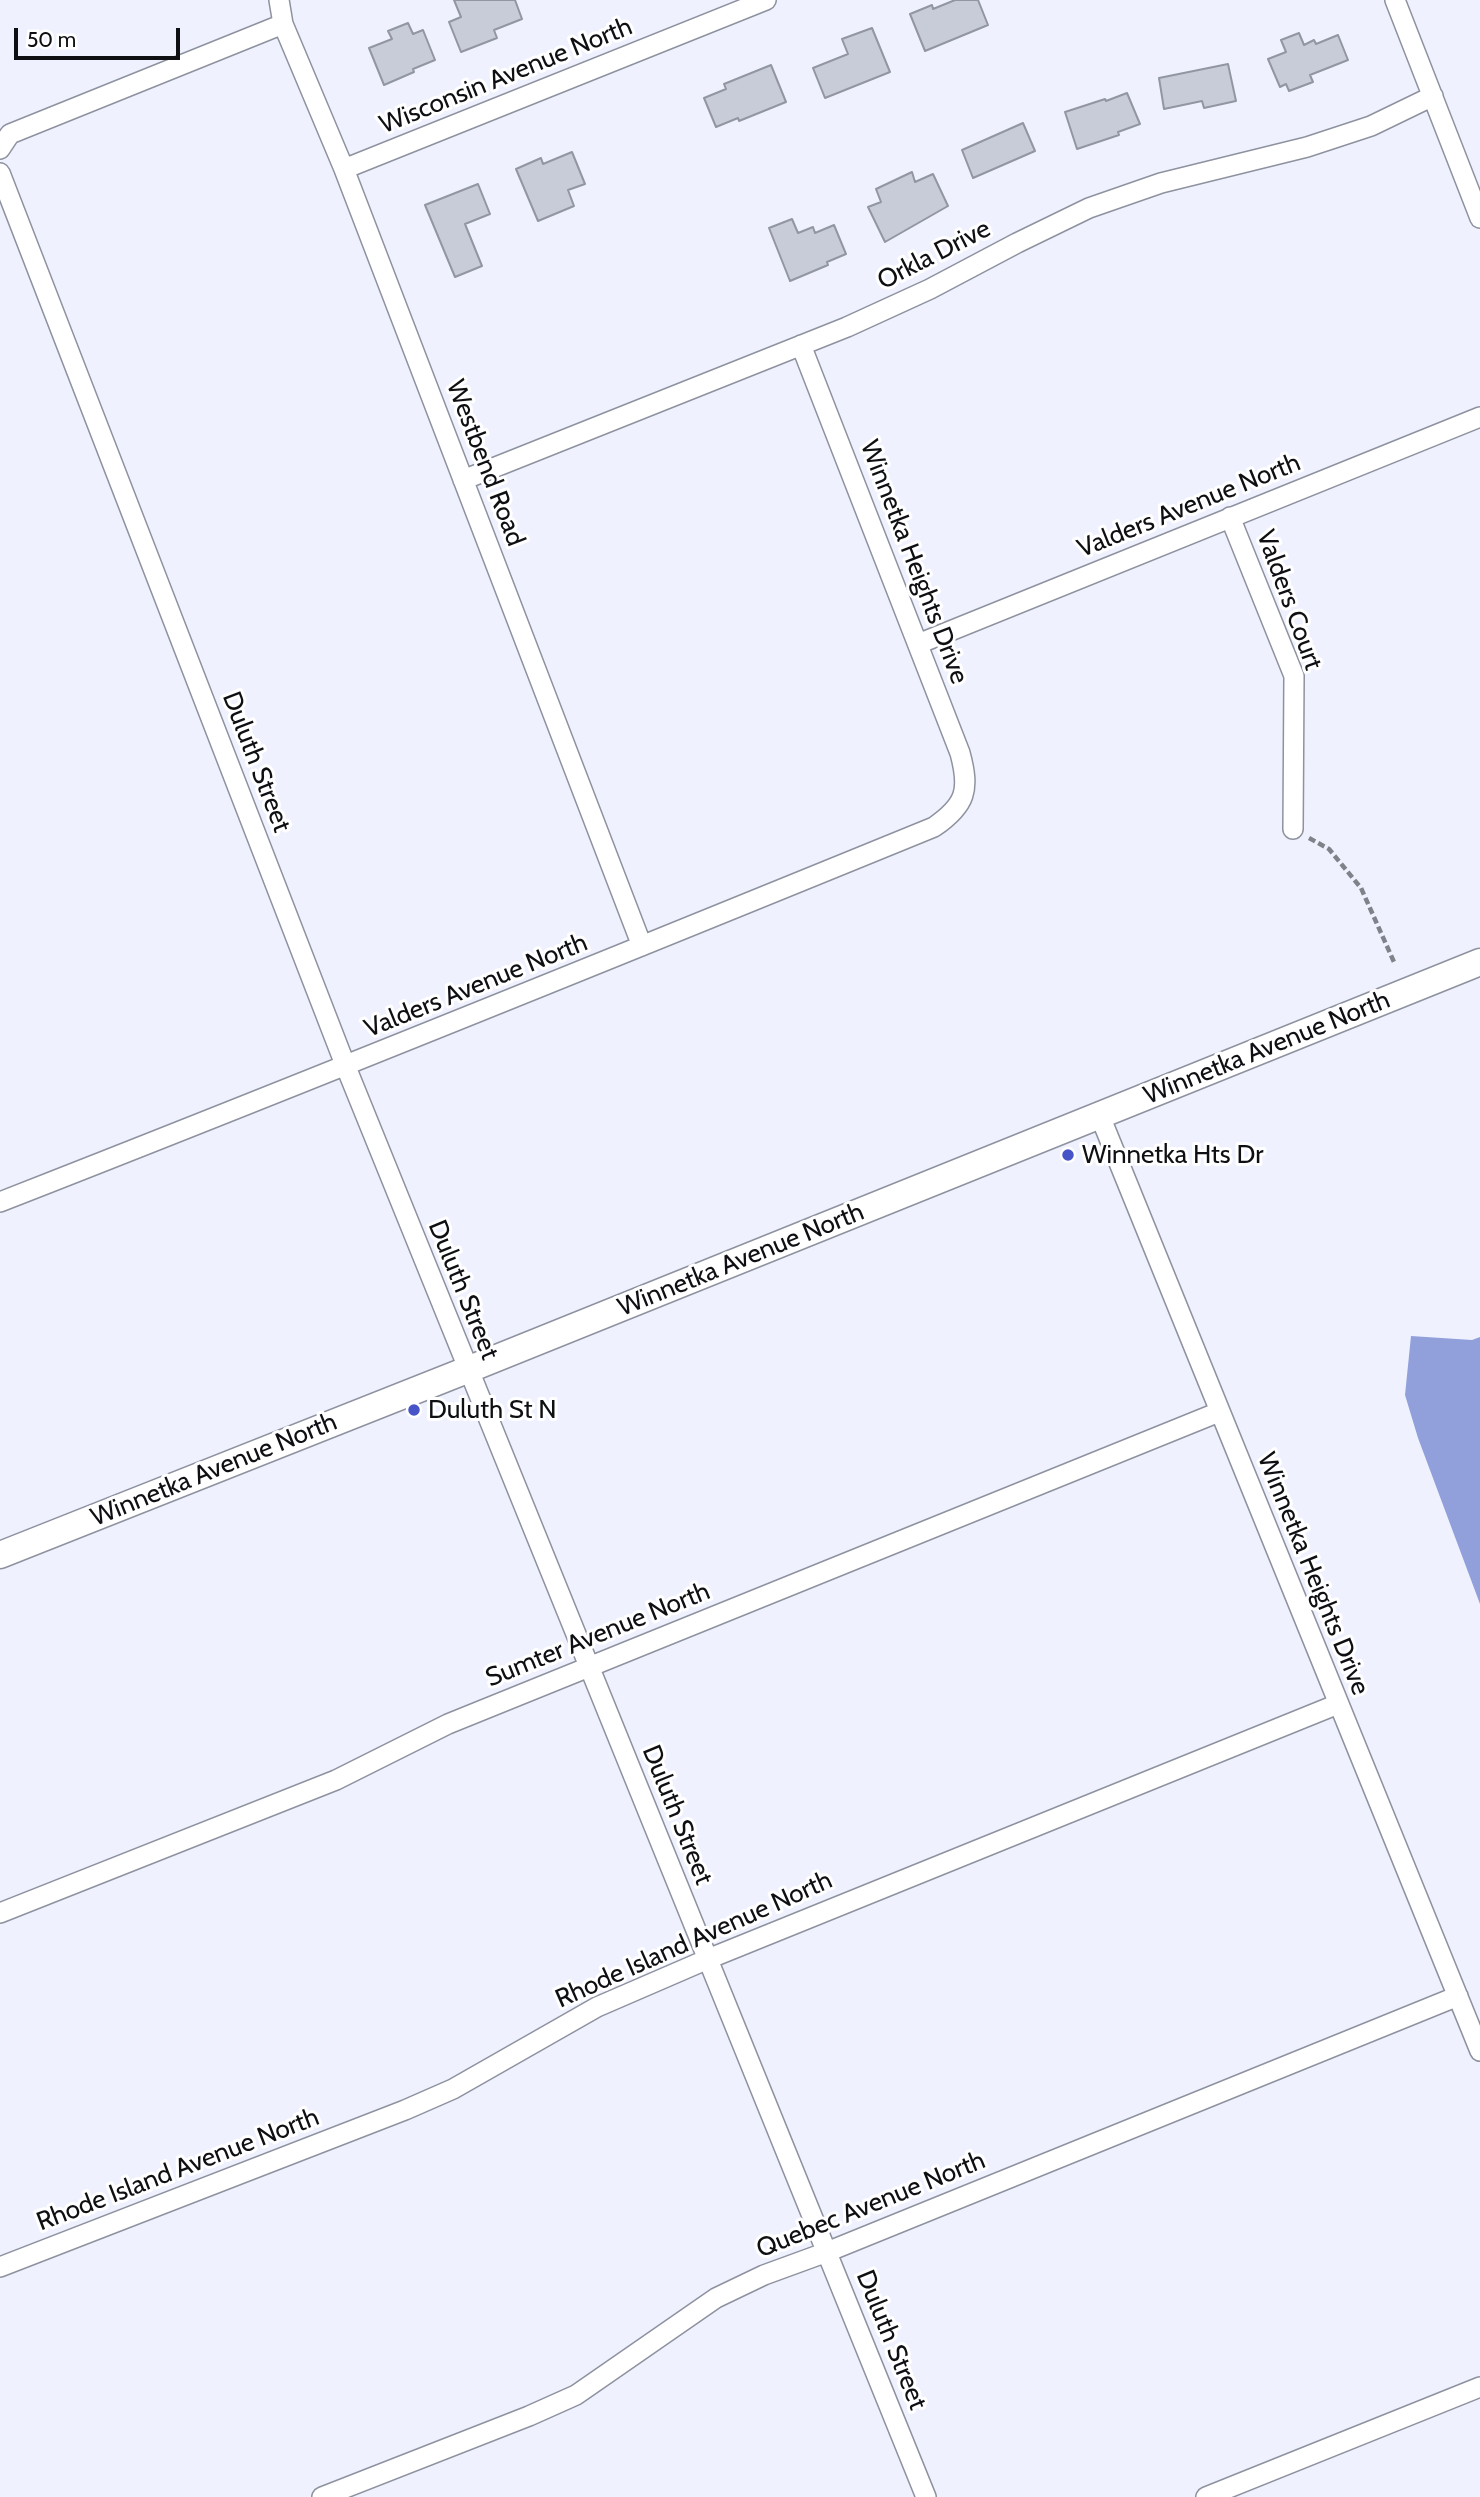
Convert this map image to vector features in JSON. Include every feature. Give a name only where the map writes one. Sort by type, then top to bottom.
[{"type":"main road","name":"Winnetka Avenue North","points":[[0,1555],[1480,962]]},
{"type":"street","name":"Westbend Road","points":[[279,0],[283,24],[344,169],[642,946]]},
{"type":"street","name":"Wisconsin Avenue North","points":[[344,169],[766,0]]},
{"type":"street","points":[[1395,0],[1480,218]]},
{"type":"street","points":[[0,149],[10,134],[283,24]]},
{"type":"street","name":"Orkla Drive","points":[[463,480],[801,345],[930,289],[1089,208],[1161,183],[1307,147],[1371,126],[1433,96]]},
{"type":"street","name":"Duluth Street","points":[[0,173],[346,1067],[926,2497]]},
{"type":"street","name":"Winnetka Heights Drive","points":[[801,345],[960,752],[966,776],[961,801]]},
{"type":"street","name":"Valders Avenue North","points":[[918,644],[1480,417]]},
{"type":"street","name":"Valders Court","points":[[1230,517],[1294,676],[1293,829]]},
{"type":"street","name":"Valders Avenue North","points":[[0,1202],[346,1067],[934,827],[951,815],[961,801]]},
{"type":"street","name":"Winnetka Heights Drive","points":[[1100,1116],[1480,2051]]},
{"type":"street","name":"Sumter Avenue North","points":[[0,1913],[336,1780],[448,1724],[1219,1412]]},
{"type":"street","name":"Rhode Island Avenue North","points":[[0,2267],[405,2110],[453,2089],[597,2007],[708,1959],[1338,1704]]},
{"type":"street","name":"Quebec Avenue North","points":[[322,2497],[576,2395],[716,2298],[764,2275],[827,2252],[1458,1996]]},
{"type":"street","points":[[1206,2497],[1480,2387]]},
{"type":"path","points":[[1293,829],[1329,849],[1361,888],[1394,962]]},
{"type":"water","points":[[1411,1336],[1472,1340],[1480,1337],[1480,1604],[1418,1438],[1405,1395]]},
{"type":"building","points":[[454,0],[515,0],[522,19],[494,30],[497,38],[461,52],[449,22],[461,17]]},
{"type":"building","points":[[955,0],[978,0],[988,25],[925,51],[910,14]]},
{"type":"building","points":[[408,23],[413,34],[423,30],[435,60],[384,85],[369,48],[392,39],[388,31]]},
{"type":"building","points":[[872,28],[890,72],[825,98],[813,68],[848,54],[842,39]]},
{"type":"building","points":[[1299,33],[1304,45],[1314,40],[1316,44],[1338,35],[1348,60],[1310,75],[1313,82],[1289,91],[1286,84],[1280,87],[1268,59],[1286,52],[1281,40]]},
{"type":"building","points":[[1228,64],[1236,101],[1204,108],[1202,101],[1164,109],[1159,78]]},
{"type":"building","points":[[771,65],[786,102],[716,127],[704,98],[726,89],[724,84]]},
{"type":"building","points":[[1127,93],[1140,124],[1118,132],[1119,135],[1077,149],[1065,112]]},
{"type":"building","points":[[1023,123],[1035,151],[973,178],[962,150]]},
{"type":"building","points":[[572,152],[585,184],[568,190],[574,206],[538,221],[516,169],[541,158],[543,164]]},
{"type":"building","points":[[912,172],[915,182],[933,174],[948,206],[885,242],[868,207],[881,202],[876,189]]},
{"type":"building","points":[[478,184],[490,214],[465,224],[482,266],[455,277],[425,205]]},
{"type":"building","points":[[792,219],[798,233],[813,227],[815,233],[834,225],[846,254],[790,281],[769,228]]},
{"type":"place","name":"Winnetka Hts Dr","points":[[1068,1155]]},
{"type":"place","name":"Duluth St N","points":[[414,1410]]}]
